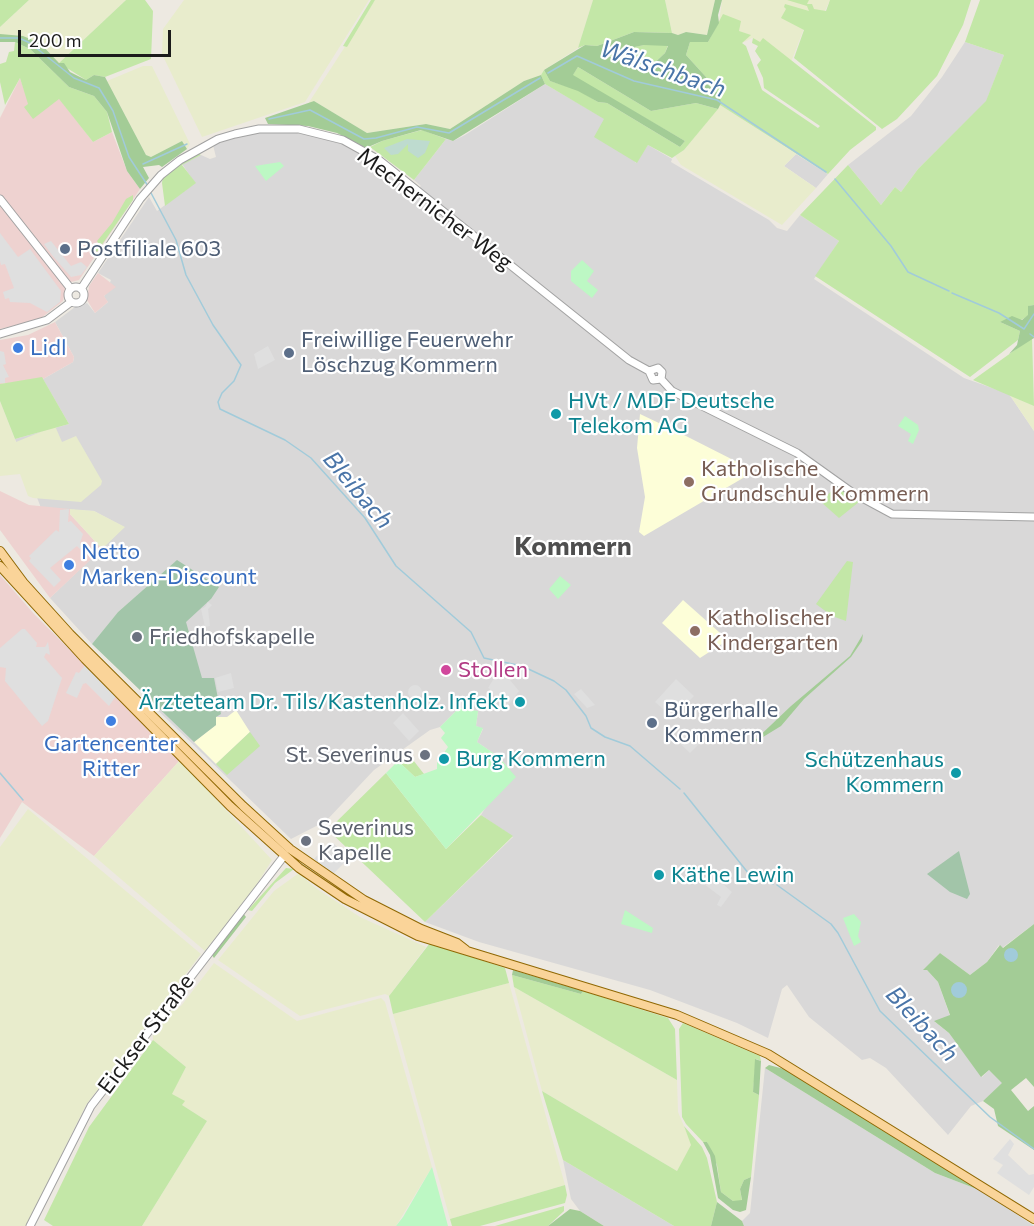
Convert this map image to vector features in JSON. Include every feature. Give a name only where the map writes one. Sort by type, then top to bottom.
[{"type":"main road","points":[[0,551],[23,582],[70,634],[243,806],[290,849],[364,900],[421,929],[458,943],[466,950]]},
{"type":"main road","points":[[0,566],[85,659],[230,806],[284,855],[330,890],[397,928],[458,950],[466,950],[677,1015],[768,1054],[1034,1219]]},
{"type":"street","name":"Mechernicher Weg","points":[[81,289],[152,184],[189,154],[218,139],[235,134],[286,128],[313,132],[343,140],[394,171],[628,360],[650,371],[658,368],[662,372],[661,379],[684,398],[797,453],[865,501],[892,514],[1034,517]]},
{"type":"street","points":[[0,199],[71,289]]},
{"type":"street","points":[[0,334],[47,320],[71,302],[76,303],[83,300],[84,295],[81,289],[71,289]]},
{"type":"street","points":[[71,289],[68,295],[71,302]]},
{"type":"street","name":"Eickser Straße","points":[[30,1226],[91,1106],[284,855]]},
{"type":"shaded area","points":[[29,0],[126,0],[59,63],[40,43],[0,34],[0,27]]},
{"type":"shaded area","points":[[184,0],[369,0],[305,102],[202,137],[162,54],[163,29]]},
{"type":"shaded area","points":[[375,0],[593,0],[578,48],[544,70],[541,75],[524,81],[450,129],[426,124],[367,133],[314,101],[308,104]]},
{"type":"shaded area","points":[[665,0],[715,0],[707,35],[672,33]]},
{"type":"shaded area","points":[[722,0],[830,0],[816,30],[805,26],[791,62],[752,38],[742,43],[719,23]]},
{"type":"shaded area","points":[[965,42],[1004,55],[986,102],[918,169],[901,192],[895,187],[881,205],[848,165],[911,116],[942,77]]},
{"type":"shaded area","points":[[143,66],[152,66],[190,144],[187,149],[182,141],[151,157],[146,155],[107,81]]},
{"type":"shaded area","points":[[20,78],[29,104],[25,107],[59,98],[93,142],[112,132],[127,171],[140,189],[79,280],[67,283],[63,301],[40,319],[0,329],[0,118]]},
{"type":"shaded area","name":"Kommern","points":[[545,84],[605,119],[636,163],[648,145],[672,159],[671,162],[769,220],[777,228],[787,231],[800,215],[839,241],[814,279],[964,378],[1009,394],[1034,431],[1034,924],[1002,948],[999,945],[987,962],[970,975],[940,953],[924,970],[927,970],[938,982],[950,1016],[935,1022],[949,1033],[982,1077],[989,1070],[1003,1083],[983,1101],[971,1106],[948,1135],[886,1068],[870,1058],[862,1060],[809,1017],[787,985],[782,989],[768,1038],[737,1023],[650,990],[479,942],[425,922],[513,837],[481,815],[509,769],[499,757],[477,742],[483,729],[476,726],[478,711],[459,708],[440,727],[430,730],[374,770],[326,821],[291,839],[144,697],[185,621],[211,599],[175,562],[118,612],[92,644],[50,598],[124,527],[94,511],[41,508],[15,439],[69,424],[43,379],[73,362],[74,357],[55,322],[75,307],[87,303],[95,313],[108,302],[104,297],[111,280],[98,273],[149,197],[157,211],[195,183],[182,164],[201,155],[210,159],[216,157],[213,145],[243,135],[275,131],[307,134],[342,144],[375,162],[414,191],[421,186],[414,180],[446,139],[453,141],[465,135]]},
{"type":"shaded area","points":[[720,105],[796,154],[784,166],[816,188],[782,225],[681,165],[675,156],[684,150]]},
{"type":"shaded area","points":[[407,139],[430,141],[425,153],[418,158],[408,151],[408,144],[398,154],[391,155],[384,148]]},
{"type":"shaded area","points":[[796,154],[828,174],[816,188],[784,166]]},
{"type":"shaded area","points":[[0,233],[18,257],[30,249],[61,291],[60,302],[47,312],[30,303],[10,302],[9,298],[5,299],[3,292],[14,288],[5,264],[1,265]]},
{"type":"shaded area","points":[[51,241],[71,266],[81,262],[87,267],[81,275],[71,277],[44,244]]},
{"type":"shaded area","points":[[98,273],[116,287],[104,296],[108,302],[95,313],[87,300],[89,286]]},
{"type":"shaded area","points":[[55,322],[74,357],[73,362],[43,379],[0,384],[0,340],[28,335]]},
{"type":"shaded area","points":[[268,346],[275,360],[258,369],[254,354]]},
{"type":"shaded area","points":[[0,351],[4,352],[6,364],[3,365],[9,377],[5,378],[5,383],[0,383]]},
{"type":"shaded area","points":[[1009,394],[1034,406],[1034,431]]},
{"type":"shaded area","points":[[0,401],[16,442],[55,426],[62,442],[76,436],[102,481],[101,485],[81,502],[33,498],[28,496],[20,474],[0,476]]},
{"type":"shaded area","name":"Katholische Grundschule Kommern","points":[[640,414],[755,471],[644,536],[639,532],[645,497],[637,448]]},
{"type":"shaded area","points":[[0,491],[29,505],[70,509],[70,514],[102,549],[50,598],[0,530]]},
{"type":"shaded area","points":[[69,509],[68,522],[71,521],[83,534],[80,543],[88,551],[85,554],[77,546],[50,568],[61,580],[54,587],[29,561],[31,558],[29,556],[56,530],[59,532],[60,510]]},
{"type":"shaded area","points":[[70,509],[94,511],[125,527],[102,549],[70,514]]},
{"type":"shaded area","points":[[177,560],[219,587],[211,599],[186,622],[202,678],[214,678],[221,714],[216,717],[216,725],[194,742],[92,644],[118,612]]},
{"type":"shaded area","points":[[0,575],[34,614],[180,760],[94,856],[22,802],[0,838]]},
{"type":"shaded area","name":"Katholischer Kindergarten","points":[[683,600],[728,640],[700,658],[662,623]]},
{"type":"shaded area","points":[[208,602],[212,605],[208,609],[210,626],[205,627],[201,609]]},
{"type":"shaded area","points":[[22,629],[25,629],[37,643],[36,647],[45,647],[48,642],[50,655],[46,653],[44,657],[62,678],[48,721],[42,726],[5,681],[6,668],[0,667],[0,648]]},
{"type":"shaded area","points":[[85,665],[116,696],[109,706],[86,683],[83,684],[77,698],[66,693],[76,672],[79,673]]},
{"type":"shaded area","points":[[231,673],[234,688],[218,692],[215,678]]},
{"type":"shaded area","points":[[497,673],[513,677],[510,680],[519,691],[507,707],[500,703],[502,695],[500,698],[489,693],[488,688]]},
{"type":"shaded area","points":[[676,679],[694,696],[673,718],[655,702]]},
{"type":"shaded area","points":[[415,685],[420,687],[422,692],[420,697],[415,699],[410,697],[408,692],[410,687]]},
{"type":"shaded area","points":[[581,689],[595,705],[587,708],[574,694]]},
{"type":"shaded area","points":[[236,710],[250,732],[216,764],[194,742],[216,725],[216,717],[227,717]]},
{"type":"shaded area","points":[[403,713],[419,731],[409,741],[393,723]]},
{"type":"shaded area","points":[[685,729],[700,743],[690,753],[675,739]]},
{"type":"shaded area","points":[[180,760],[272,860],[257,884],[205,951],[94,856]]},
{"type":"shaded area","points":[[28,809],[201,954],[86,1105],[26,1226],[0,1226],[0,847]]},
{"type":"shaded area","points":[[333,843],[347,856],[344,858],[347,860],[333,874],[314,859],[328,844],[330,846]]},
{"type":"shaded area","points":[[959,851],[970,894],[967,899],[950,892],[927,874]]},
{"type":"shaded area","points":[[299,873],[314,887],[360,917],[426,947],[389,996],[385,994],[300,1016],[218,960],[274,891]]},
{"type":"shaded area","points":[[712,874],[732,892],[721,907],[717,905],[721,897],[704,884]]},
{"type":"shaded area","points":[[214,963],[297,1021],[381,998],[385,1002],[432,1167],[396,1226],[142,1226],[207,1121],[182,1105],[184,1101],[171,1094],[186,1067],[153,1040],[153,1034],[171,1011],[181,1006]]},
{"type":"shaded area","points":[[509,983],[565,1185],[450,1219],[393,1014]]},
{"type":"shaded area","points":[[514,987],[677,1080],[678,1112],[692,1145],[677,1171],[542,1091]]},
{"type":"shaded area","points":[[765,1068],[935,1173],[982,1191],[1034,1226],[744,1226],[742,1221],[750,1213]]},
{"type":"shaded area","points":[[1010,1139],[1014,1144],[1008,1155],[1029,1175],[1034,1174],[1034,1187],[1029,1195],[997,1173],[1003,1165],[993,1159]]},
{"type":"shaded area","points":[[563,1160],[674,1226],[604,1226],[580,1211],[571,1199]]},
{"type":"green space","points":[[0,0],[29,0],[0,27]]},
{"type":"green space","points":[[126,0],[145,0],[153,11],[151,59],[105,77],[94,75],[86,80],[59,63]]},
{"type":"green space","points":[[371,0],[375,0],[347,47],[343,46]]},
{"type":"green space","points":[[593,0],[665,0],[672,33],[634,32],[597,46],[585,45],[578,48]]},
{"type":"green space","points":[[715,0],[722,0],[718,15],[719,23],[708,42],[690,42],[686,55],[706,77],[707,84],[719,94],[721,103],[718,109],[696,103],[651,111],[578,67],[573,75],[685,141],[680,147],[607,103],[598,102],[578,91],[550,81],[544,70],[585,45],[597,46],[634,32],[678,35],[686,32],[707,35]],"holes":[[[644,45],[668,46],[665,53],[648,69],[602,54]]]},
{"type":"green space","points":[[787,0],[809,0],[807,4],[812,4],[814,9],[826,11],[830,0],[971,0],[963,25],[937,76],[897,119],[882,129],[794,58],[804,30],[781,18],[786,9],[784,7],[785,4],[809,11],[807,6]]},
{"type":"green space","points":[[980,0],[1034,0],[1034,305],[1029,306],[1028,316],[1021,320],[1000,322],[1020,331],[1018,340],[970,377],[815,276],[839,241],[800,215],[848,165],[881,205],[895,187],[901,192],[918,169],[986,101],[1004,55],[965,42]]},
{"type":"green space","points":[[723,14],[741,21],[739,31],[751,35],[742,43],[746,46],[762,90],[818,128],[820,126],[764,88],[763,78],[757,65],[761,60],[755,51],[758,46],[752,43],[753,38],[760,42],[763,38],[876,127],[876,130],[850,150],[828,174],[720,105],[719,94],[707,84],[706,77],[686,55],[690,42],[708,42]]},
{"type":"green space","points":[[0,34],[23,36],[40,43],[59,63],[64,63],[70,72],[86,80],[94,75],[105,77],[146,155],[151,157],[182,141],[187,149],[162,167],[159,165],[143,167],[149,178],[140,189],[127,171],[107,112],[94,96],[69,87],[30,49],[15,42],[0,42]]},
{"type":"green space","points":[[15,42],[30,49],[69,87],[94,96],[107,112],[112,132],[93,142],[59,99],[33,119],[24,107],[28,104],[20,78],[5,105],[0,82],[0,64],[6,62],[9,52],[14,51]]},
{"type":"green space","points":[[644,45],[668,45],[665,53],[648,69],[601,53]]},
{"type":"green space","points":[[578,67],[651,111],[696,103],[718,109],[684,150],[672,158],[648,145],[637,163],[594,137],[604,119],[545,84],[541,75],[544,70],[550,81],[578,90],[598,102],[607,103],[680,147],[685,141],[572,76]]},
{"type":"green space","points":[[541,75],[545,84],[453,141],[421,130],[366,148],[337,133],[308,126],[268,124],[265,118],[314,101],[367,133],[426,124],[450,129],[524,81]]},
{"type":"green space","points":[[422,130],[446,139],[414,180],[370,147],[382,141]]},
{"type":"green space","points":[[198,153],[201,155],[182,165],[196,183],[165,206],[163,176]]},
{"type":"green space","points":[[280,162],[284,166],[266,181],[255,166]]},
{"type":"green space","points":[[133,195],[133,200],[97,252],[93,247],[112,223],[126,199]]},
{"type":"green space","points":[[582,260],[594,271],[587,281],[598,290],[592,298],[571,281],[571,271]]},
{"type":"green space","points":[[1034,305],[1034,338],[1009,354],[1017,345],[1020,331],[1000,322],[1012,316],[1022,320],[1028,315],[1028,306]]},
{"type":"green space","points":[[1032,337],[1034,406],[973,380],[1015,350]]},
{"type":"green space","points":[[42,377],[69,424],[15,439],[0,401],[0,384]]},
{"type":"green space","points":[[905,416],[918,425],[919,430],[913,444],[908,441],[911,434],[898,426]]},
{"type":"green space","points":[[837,485],[859,502],[839,518],[821,502]]},
{"type":"green space","points":[[847,561],[853,562],[846,621],[832,616],[816,604]]},
{"type":"green space","points":[[560,576],[571,585],[558,599],[549,589]]},
{"type":"green space","points":[[863,634],[862,641],[851,657],[804,699],[781,726],[750,745],[791,706],[850,656]]},
{"type":"green space","points":[[459,708],[478,711],[476,726],[483,728],[477,742],[499,757],[516,777],[446,849],[386,773],[398,761],[415,777],[437,769],[437,763],[448,747],[441,738],[445,733],[440,727]]},
{"type":"green space","points":[[250,732],[260,746],[227,775],[216,764]]},
{"type":"green space","points":[[406,751],[424,774],[415,777],[398,761]]},
{"type":"green space","points":[[386,773],[446,849],[481,815],[513,836],[425,922],[328,830]]},
{"type":"green space","points":[[286,868],[294,869],[275,883],[252,911],[248,910]]},
{"type":"green space","points":[[625,910],[653,928],[652,933],[621,924]]},
{"type":"green space","points":[[243,913],[246,917],[214,958],[211,954]]},
{"type":"green space","points":[[854,914],[861,922],[858,936],[861,942],[854,946],[843,918]]},
{"type":"green space","points":[[1034,924],[1034,1087],[1026,1078],[1011,1090],[1028,1111],[1034,1106],[1034,1150],[998,1126],[994,1109],[983,1101],[1002,1083],[989,1070],[981,1077],[949,1033],[934,1021],[950,1015],[938,982],[927,970],[923,970],[940,953],[970,975],[987,962],[1000,945],[1003,948]]},
{"type":"green space","points":[[430,943],[505,968],[509,983],[393,1014],[389,996]]},
{"type":"green space","points":[[513,970],[583,991],[581,994],[512,975]]},
{"type":"green space","points":[[512,975],[581,994],[583,991],[668,1018],[675,1029],[677,1080],[514,987]]},
{"type":"green space","points":[[683,1023],[760,1056],[761,1061],[756,1059],[753,1092],[759,1095],[751,1177],[744,1180],[740,1189],[742,1201],[733,1201],[721,1192],[717,1165],[707,1142],[703,1142],[682,1117],[679,1029]]},
{"type":"green space","points":[[153,1040],[186,1067],[172,1094],[185,1101],[182,1105],[207,1121],[142,1226],[53,1226],[44,1220],[89,1127]]},
{"type":"green space","points":[[755,1059],[761,1061],[759,1095],[753,1092]]},
{"type":"green space","points":[[769,1065],[784,1069],[982,1191],[935,1173],[765,1068]]},
{"type":"green space","points":[[542,1091],[677,1171],[691,1145],[684,1126],[702,1147],[707,1158],[717,1202],[711,1226],[674,1226],[563,1160]]},
{"type":"green space","points":[[703,1142],[707,1142],[715,1156],[721,1192],[733,1201],[742,1200],[740,1189],[744,1180],[751,1177],[746,1210],[740,1212],[733,1210],[718,1198],[710,1155]]},
{"type":"green space","points":[[432,1167],[448,1226],[396,1226],[403,1217]]},
{"type":"green space","points":[[565,1185],[567,1195],[565,1203],[480,1226],[452,1226],[450,1219]]},
{"type":"green space","points":[[717,1202],[742,1221],[744,1226],[711,1226]]},
{"type":"green space","points":[[564,1206],[564,1211],[548,1226],[495,1226]]},
{"type":"green space","points":[[570,1209],[580,1211],[604,1226],[548,1226]]},
{"type":"water","points":[[1011,948],[1016,950],[1018,955],[1016,960],[1011,962],[1006,960],[1004,955],[1006,950]]},
{"type":"water","points":[[956,982],[962,982],[967,990],[965,996],[956,998],[951,993],[951,987]]},
{"type":"waterway","name":"Bleibach","points":[[0,38],[19,38],[30,43],[74,78],[99,88],[113,111],[129,157],[148,186]]},
{"type":"waterway","name":"Wälschbach","points":[[548,73],[577,56],[634,81],[717,100],[826,172]]},
{"type":"waterway","name":"Wälschbach","points":[[269,119],[310,110],[364,139],[417,127],[449,133],[540,78]]},
{"type":"waterway","name":"Wälschbach","points":[[143,164],[187,144]]},
{"type":"waterway","name":"Wälschbach","points":[[835,179],[891,246],[908,272],[949,291]]},
{"type":"waterway","name":"Bleibach","points":[[150,191],[176,240],[186,275],[213,325],[241,365],[234,381],[222,393],[218,402],[220,409],[285,440],[311,458],[365,518],[396,566],[471,632],[484,658],[522,666],[554,681],[566,690],[586,716],[591,728],[605,737],[630,746],[680,789]]},
{"type":"waterway","name":"Wälschbach","points":[[952,293],[999,313],[1024,329],[1034,314]]},
{"type":"waterway","name":"Wälschbach","points":[[1030,334],[1034,337]]},
{"type":"waterway","points":[[0,773],[23,800]]},
{"type":"waterway","name":"Bleibach","points":[[684,793],[749,874],[773,884]]},
{"type":"waterway","name":"Bleibach","points":[[777,885],[831,924],[880,1011],[990,1117],[1034,1149]]},
{"type":"place","name":"Postfiliale 603","points":[[65,249]]},
{"type":"place","name":"Lidl","points":[[18,348]]},
{"type":"place","name":"Freiwillige Feuerwehr Löschzug Kommern","points":[[289,353]]},
{"type":"place","name":"HVt / MDF Deutsche Telekom AG","points":[[556,414]]},
{"type":"place","name":"Katholische Grundschule Kommern","points":[[689,482]]},
{"type":"place","name":"Netto Marken-Discount","points":[[69,565]]},
{"type":"place","name":"Katholischer Kindergarten","points":[[695,631]]},
{"type":"place","name":"Friedhofskapelle","points":[[137,637]]},
{"type":"place","name":"Stollen","points":[[446,670]]},
{"type":"place","name":"Ärzteteam Dr. Tils/Kastenholz. Infekt","points":[[520,702]]},
{"type":"place","name":"Gartencenter Ritter","points":[[111,721]]},
{"type":"place","name":"Bürgerhalle Kommern","points":[[652,723]]},
{"type":"place","name":"St. Severinus","points":[[425,755]]},
{"type":"place","name":"Burg Kommern","points":[[444,759]]},
{"type":"place","name":"Schützenhaus Kommern","points":[[956,773]]},
{"type":"place","name":"Severinus Kapelle","points":[[306,841]]},
{"type":"place","name":"Käthe Lewin","points":[[659,875]]},
{"type":"district","name":"Kommern","points":[[573,546]]}]
